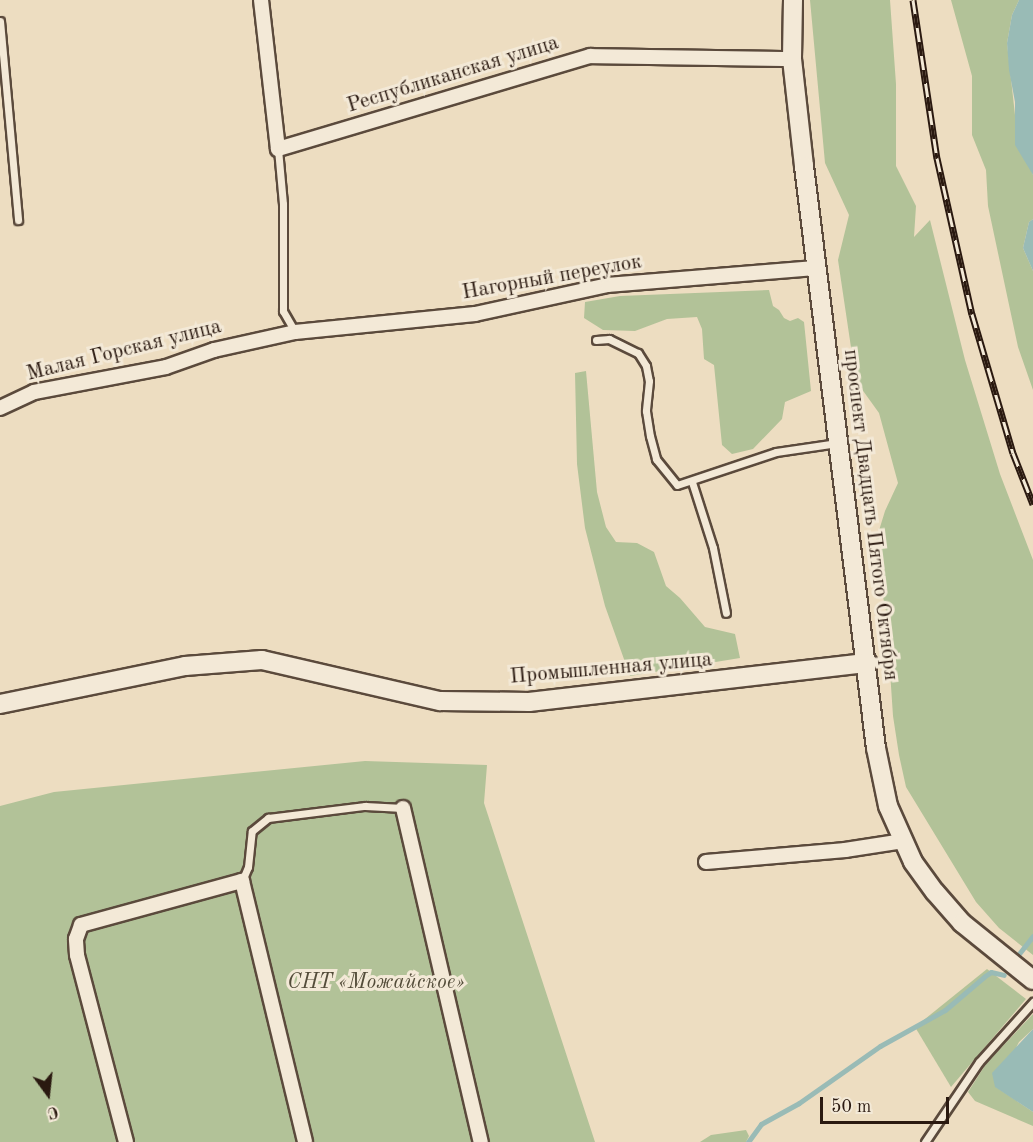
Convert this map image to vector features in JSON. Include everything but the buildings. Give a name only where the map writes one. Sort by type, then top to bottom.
[{"type":"street","points":[[261,0],[278,149]]},
{"type":"street","name":"проспект Двадцать Пятого Октября","points":[[793,0],[792,59],[838,443],[868,663],[876,748],[888,806],[913,862],[962,923],[1033,980]]},
{"type":"street","name":"Республиканская улица","points":[[278,149],[591,56],[792,59]]},
{"type":"street","name":"Нагорный переулок","points":[[295,332],[475,314],[608,285],[817,268]]},
{"type":"street","name":"Малая Горская улица","points":[[0,408],[34,392],[166,367],[214,350],[295,332]]},
{"type":"street","name":"Промышленная улица","points":[[0,704],[185,666],[262,660],[440,701],[529,702],[868,663]]},
{"type":"street","points":[[403,808],[481,1142]]},
{"type":"street","points":[[706,862],[845,850],[903,841]]},
{"type":"street","points":[[126,1142],[77,955],[76,939],[81,925],[242,881],[305,1142]]},
{"type":"lane","points":[[0,21],[18,220]]},
{"type":"lane","points":[[278,149],[283,204],[283,311],[295,332]]},
{"type":"lane","points":[[596,340],[609,339],[638,354],[646,366],[649,381],[646,411],[656,459],[677,485],[692,482],[776,452],[838,443]]},
{"type":"lane","points":[[692,482],[713,548],[726,613]]},
{"type":"lane","points":[[242,881],[248,867],[252,831],[268,819],[365,806],[403,808]]},
{"type":"lane","points":[[925,1142],[979,1062],[1033,1002]]},
{"type":"green space","points":[[810,0],[890,0],[896,84],[896,166],[916,206],[914,237],[930,220],[965,360],[1000,474],[1033,560],[1033,955],[999,928],[976,902],[906,787],[893,716],[886,611],[873,550],[885,511],[898,483],[879,413],[856,381],[838,260],[849,215],[825,163]]},
{"type":"green space","points":[[951,0],[1019,0],[1012,15],[1007,43],[1015,115],[1033,175],[1033,219],[1029,222],[1023,248],[1033,271],[1033,390],[1018,347],[988,206],[986,170],[972,135],[972,76]]},
{"type":"green space","points":[[769,290],[773,306],[784,318],[790,321],[798,318],[804,322],[811,391],[785,402],[782,419],[753,449],[732,454],[722,445],[714,365],[704,359],[702,329],[697,317],[667,319],[635,331],[603,330],[584,318],[585,302],[620,296]]},
{"type":"green space","points":[[586,371],[597,492],[606,527],[616,542],[637,543],[654,552],[666,586],[680,598],[705,627],[735,634],[740,658],[630,676],[605,606],[585,528],[577,464],[575,373]]},
{"type":"green space","name":"СНТ «Можайское»","points":[[365,761],[487,765],[484,803],[595,1142],[0,1142],[0,806],[54,792]]},
{"type":"green space","points":[[987,969],[1026,999],[951,1087],[915,1027]]},
{"type":"green space","points":[[1033,1014],[1033,1029],[1019,1042],[996,1087],[1033,1112],[1033,1126],[975,1101],[968,1092],[986,1064]]},
{"type":"green space","points":[[746,1130],[749,1136],[746,1142],[700,1142],[711,1135]]},
{"type":"water","points":[[1019,0],[1033,0],[1033,175],[1015,145],[1015,102],[1009,70],[1007,43],[1012,15]]},
{"type":"water","points":[[1033,219],[1033,271],[1023,248],[1029,222]]},
{"type":"water","points":[[1033,1029],[1033,1112],[995,1087],[992,1073]]},
{"type":"waterway","points":[[1018,955],[1033,936]]},
{"type":"waterway","points":[[748,1142],[761,1124],[799,1103],[880,1046],[945,1010],[991,972],[1004,975]]},
{"type":"railway","points":[[913,0],[937,158],[972,314],[1013,453],[1033,504]]}]
